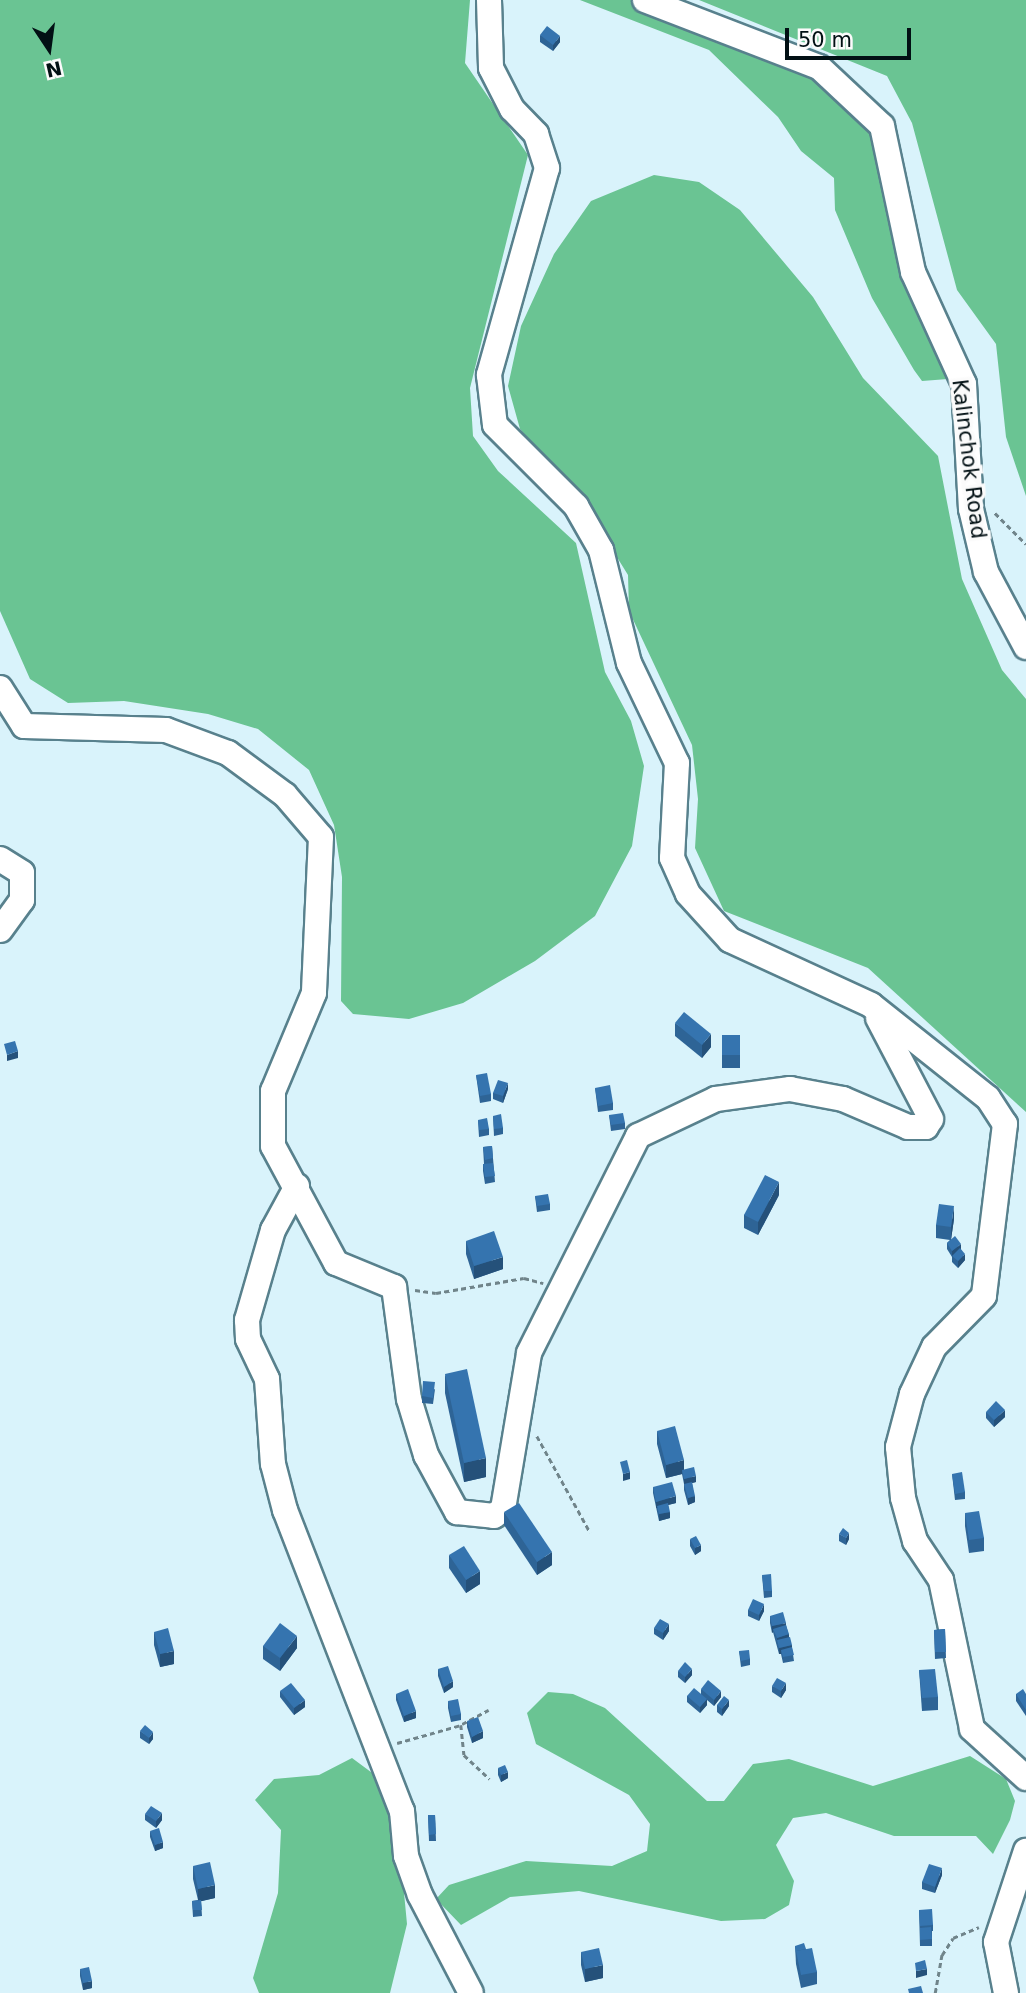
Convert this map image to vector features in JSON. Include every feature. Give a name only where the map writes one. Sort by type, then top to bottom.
[{"type":"street","points":[[489,0],[491,68],[512,109],[536,134],[547,168],[489,374],[495,425],[576,506],[601,550],[629,663],[677,763],[672,858],[688,894],[730,940],[871,1005],[988,1098],[1008,1136],[992,1192],[984,1296],[934,1347],[912,1394],[898,1447],[906,1509],[915,1542],[941,1580],[972,1729],[1026,1778]]},
{"type":"street","name":"Kalinchok Road","points":[[645,0],[819,67],[882,126],[913,272],[964,384],[971,509],[986,572],[1026,647]]},
{"type":"street","points":[[0,688],[24,726],[166,730],[228,753],[285,795],[321,837],[314,993],[274,1091],[270,1121],[273,1146],[297,1186],[336,1263],[394,1287],[409,1399],[444,1499],[457,1512],[494,1516],[506,1498],[529,1353],[638,1136],[669,1118],[716,1098],[790,1088],[843,1099],[908,1127],[926,1127],[931,1119],[871,1005]]},
{"type":"street","points":[[0,859],[22,873],[22,900],[0,930]]},
{"type":"street","points":[[297,1186],[256,1284],[248,1339],[267,1379],[273,1464],[285,1510],[402,1811],[406,1856],[420,1895],[471,1993]]},
{"type":"street","points":[[1006,1993],[996,1942],[1026,1851]]},
{"type":"path","points":[[991,506],[1026,544]]},
{"type":"path","points":[[394,1287],[436,1293],[524,1278],[562,1288]]},
{"type":"path","points":[[535,1430],[590,1532]]},
{"type":"path","points":[[462,1724],[488,1710]]},
{"type":"path","points":[[377,1749],[461,1725],[464,1755],[490,1779]]},
{"type":"path","points":[[935,1993],[942,1955],[953,1938],[1002,1923]]},
{"type":"green space","points":[[0,0],[470,0],[465,63],[528,155],[470,388],[473,436],[498,471],[576,543],[605,672],[631,721],[644,766],[632,846],[595,916],[535,961],[463,1003],[409,1019],[353,1014],[341,1001],[342,877],[334,825],[309,770],[258,729],[208,714],[124,701],[68,703],[30,679],[0,611]]},
{"type":"green space","points":[[580,0],[631,0],[794,62],[876,125],[951,367],[948,379],[922,381],[914,370],[872,298],[835,210],[834,178],[801,151],[778,117],[709,50]]},
{"type":"green space","points":[[699,0],[1026,0],[1026,496],[1006,437],[996,344],[957,290],[912,123],[887,76]]},
{"type":"green space","points":[[654,175],[699,182],[740,210],[813,297],[863,378],[938,456],[962,579],[1002,670],[1026,699],[1026,1112],[868,968],[724,911],[695,848],[698,799],[692,745],[629,611],[628,575],[589,512],[520,429],[508,386],[521,326],[554,254],[591,201]]},
{"type":"green space","points":[[548,1692],[573,1694],[605,1708],[707,1801],[724,1801],[753,1764],[789,1759],[873,1786],[970,1756],[1006,1779],[1015,1801],[1010,1820],[993,1854],[976,1836],[894,1836],[826,1813],[793,1818],[776,1845],[794,1881],[789,1905],[765,1919],[721,1921],[579,1891],[510,1897],[461,1925],[436,1899],[449,1885],[526,1861],[612,1866],[647,1851],[650,1824],[629,1795],[536,1744],[527,1713]]},
{"type":"green space","points":[[352,1758],[379,1778],[400,1851],[407,1924],[390,1993],[259,1993],[253,1978],[278,1893],[281,1830],[255,1800],[274,1779],[319,1775]]},
{"type":"building","points":[[547,26],[560,36],[553,45],[540,35]]},
{"type":"building","points":[[684,1012],[711,1034],[702,1045],[675,1023]]},
{"type":"building","points":[[722,1035],[740,1035],[740,1055],[722,1055]]},
{"type":"building","points":[[15,1041],[18,1051],[7,1055],[4,1044]]},
{"type":"building","points":[[487,1073],[491,1094],[480,1096],[476,1075]]},
{"type":"building","points":[[498,1080],[508,1083],[503,1096],[493,1093]]},
{"type":"building","points":[[610,1085],[613,1103],[598,1106],[595,1088]]},
{"type":"building","points":[[623,1113],[625,1123],[611,1125],[609,1115]]},
{"type":"building","points":[[501,1114],[503,1128],[494,1129],[493,1116]]},
{"type":"building","points":[[487,1118],[489,1129],[479,1130],[478,1120]]},
{"type":"building","points":[[492,1146],[493,1158],[485,1160],[483,1147]]},
{"type":"building","points":[[493,1163],[495,1176],[485,1177],[483,1164]]},
{"type":"building","points":[[765,1175],[779,1182],[758,1222],[744,1215]]},
{"type":"building","points":[[548,1194],[550,1204],[537,1206],[535,1196]]},
{"type":"building","points":[[939,1204],[954,1206],[951,1227],[936,1225]]},
{"type":"building","points":[[494,1231],[503,1257],[474,1266],[466,1241]]},
{"type":"building","points":[[955,1236],[961,1244],[952,1251],[947,1243]]},
{"type":"building","points":[[960,1248],[965,1254],[958,1261],[952,1256]]},
{"type":"building","points":[[467,1369],[486,1458],[464,1463],[445,1374]]},
{"type":"building","points":[[423,1381],[435,1382],[433,1398],[422,1396]]},
{"type":"building","points":[[996,1401],[1005,1410],[994,1420],[986,1412]]},
{"type":"building","points":[[675,1426],[684,1460],[666,1465],[657,1431]]},
{"type":"building","points":[[627,1460],[630,1472],[623,1474],[620,1462]]},
{"type":"building","points":[[694,1467],[696,1476],[684,1479],[682,1470]]},
{"type":"building","points":[[962,1472],[965,1492],[955,1494],[952,1474]]},
{"type":"building","points":[[672,1482],[676,1496],[656,1502],[653,1487]]},
{"type":"building","points":[[692,1482],[695,1496],[688,1498],[684,1484]]},
{"type":"building","points":[[519,1503],[552,1552],[537,1562],[504,1512]]},
{"type":"building","points":[[668,1503],[670,1512],[659,1514],[657,1506]]},
{"type":"building","points":[[979,1511],[984,1538],[969,1540],[965,1513]]},
{"type":"building","points":[[843,1528],[849,1533],[846,1538],[839,1534]]},
{"type":"building","points":[[696,1536],[701,1545],[695,1548],[690,1539]]},
{"type":"building","points":[[464,1546],[480,1571],[466,1580],[449,1555]]},
{"type":"building","points":[[771,1574],[772,1591],[764,1591],[762,1575]]},
{"type":"building","points":[[753,1599],[764,1604],[759,1615],[748,1610]]},
{"type":"building","points":[[783,1612],[786,1623],[772,1626],[770,1616]]},
{"type":"building","points":[[660,1619],[669,1624],[663,1633],[654,1628]]},
{"type":"building","points":[[280,1623],[297,1636],[280,1658],[263,1646]]},
{"type":"building","points":[[786,1625],[789,1634],[777,1638],[773,1629]]},
{"type":"building","points":[[168,1628],[174,1651],[160,1654],[154,1632]]},
{"type":"building","points":[[945,1629],[946,1652],[935,1652],[934,1630]]},
{"type":"building","points":[[790,1637],[792,1645],[779,1648],[777,1640]]},
{"type":"building","points":[[792,1647],[794,1655],[783,1657],[781,1650]]},
{"type":"building","points":[[749,1650],[750,1659],[741,1661],[739,1651]]},
{"type":"building","points":[[685,1662],[692,1669],[685,1677],[678,1671]]},
{"type":"building","points":[[448,1666],[453,1681],[444,1687],[438,1669]]},
{"type":"building","points":[[935,1669],[938,1697],[922,1698],[919,1670]]},
{"type":"building","points":[[777,1678],[786,1683],[781,1691],[772,1686]]},
{"type":"building","points":[[708,1680],[721,1691],[714,1700],[701,1689]]},
{"type":"building","points":[[291,1683],[305,1700],[294,1708],[280,1691]]},
{"type":"building","points":[[694,1688],[707,1699],[700,1707],[687,1696]]},
{"type":"building","points":[[408,1689],[416,1711],[404,1716],[396,1694]]},
{"type":"building","points":[[1023,1689],[1026,1694],[1026,1710],[1016,1694]]},
{"type":"building","points":[[724,1696],[729,1700],[722,1709],[717,1705]]},
{"type":"building","points":[[458,1699],[461,1714],[451,1716],[448,1701]]},
{"type":"building","points":[[478,1717],[483,1731],[472,1737],[467,1721]]},
{"type":"building","points":[[145,1725],[153,1732],[149,1738],[140,1731]]},
{"type":"building","points":[[505,1765],[508,1772],[501,1775],[498,1768]]},
{"type":"building","points":[[151,1806],[162,1813],[156,1821],[145,1814]]},
{"type":"building","points":[[428,1815],[435,1815],[436,1834],[429,1835]]},
{"type":"building","points":[[159,1828],[163,1842],[155,1845],[150,1831]]},
{"type":"building","points":[[210,1862],[215,1885],[198,1889],[193,1866]]},
{"type":"building","points":[[929,1864],[942,1868],[935,1887],[922,1882]]},
{"type":"building","points":[[201,1900],[202,1910],[193,1910],[192,1901]]},
{"type":"building","points":[[932,1909],[933,1925],[920,1926],[919,1910]]},
{"type":"building","points":[[931,1927],[932,1939],[920,1940],[920,1928]]},
{"type":"building","points":[[804,1943],[806,1949],[796,1953],[795,1946]]},
{"type":"building","points":[[599,1948],[603,1965],[585,1969],[581,1952]]},
{"type":"building","points":[[812,1948],[817,1972],[801,1975],[796,1951]]},
{"type":"building","points":[[925,1960],[927,1969],[916,1971],[915,1963]]},
{"type":"building","points":[[89,1967],[92,1981],[83,1983],[80,1969]]},
{"type":"building","points":[[921,1986],[923,1993],[909,1993],[908,1989]]}]
